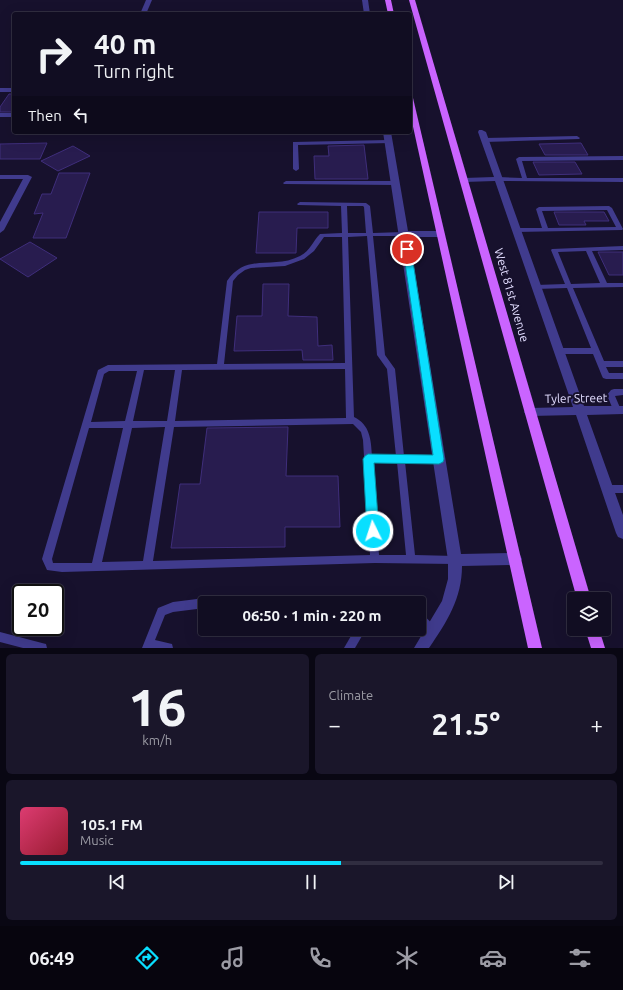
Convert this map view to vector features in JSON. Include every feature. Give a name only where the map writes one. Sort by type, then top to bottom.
[{"type":"main road","points":[[388,0],[391,12]]},
{"type":"main road","name":"West 81st Avenue","points":[[412,0],[582,592]]},
{"type":"main road","points":[[412,107],[535,648]]},
{"type":"main road","points":[[594,636],[598,648]]},
{"type":"street","points":[[144,12],[149,0]]},
{"type":"street","points":[[365,0],[367,12]]},
{"type":"street","points":[[0,90],[12,90]]},
{"type":"street","points":[[0,115],[12,115]]},
{"type":"street","points":[[387,134],[455,560],[455,580],[450,601],[421,648]]},
{"type":"street","points":[[483,136],[623,533]]},
{"type":"street","points":[[0,177],[28,177],[0,230]]},
{"type":"street","points":[[464,180],[498,179]]},
{"type":"street","points":[[404,234],[441,234]]},
{"type":"street","name":"Tyler Street","points":[[530,412],[620,410]]},
{"type":"street","points":[[455,560],[515,560]]},
{"type":"lane","points":[[483,136],[577,138]]},
{"type":"lane","points":[[296,169],[296,143],[388,142]]},
{"type":"lane","points":[[526,180],[519,159],[623,158]]},
{"type":"lane","points":[[498,179],[623,180]]},
{"type":"lane","points":[[286,183],[395,183]]},
{"type":"lane","points":[[300,204],[364,204],[367,206],[371,235],[381,355],[391,369],[411,560]]},
{"type":"lane","points":[[346,204],[344,206],[350,419],[361,424],[366,434],[375,559]]},
{"type":"lane","points":[[516,230],[546,230],[576,229],[620,229],[609,208],[539,209],[546,230]]},
{"type":"lane","points":[[220,367],[230,281],[242,268],[251,265],[285,264],[294,261],[311,251],[317,239],[322,235],[404,234]]},
{"type":"lane","points":[[623,248],[554,250],[606,376],[623,376]]},
{"type":"lane","points":[[588,249],[605,286]]},
{"type":"lane","points":[[536,287],[623,285]]},
{"type":"lane","points":[[559,352],[596,352]]},
{"type":"lane","points":[[601,364],[623,364]]},
{"type":"lane","points":[[349,366],[108,368],[102,372],[47,559],[50,567],[96,568],[375,559],[455,560]]},
{"type":"lane","points":[[96,568],[141,368]]},
{"type":"lane","points":[[146,566],[179,368]]},
{"type":"lane","points":[[620,410],[611,395],[614,392],[623,392]]},
{"type":"lane","points":[[86,425],[354,421]]},
{"type":"lane","points":[[368,459],[439,459]]},
{"type":"lane","points":[[608,489],[623,489]]},
{"type":"lane","points":[[168,648],[148,646],[160,611],[173,607],[198,604]]},
{"type":"lane","points":[[426,626],[432,632]]},
{"type":"lane","points":[[0,636],[42,648]]},
{"type":"lane","points":[[349,648],[357,636]]},
{"type":"building","points":[[9,94],[12,94],[12,112],[0,112],[0,107]]},
{"type":"building","points":[[47,143],[40,159],[0,159],[0,144]]},
{"type":"building","points":[[581,143],[588,155],[545,155],[539,144]]},
{"type":"building","points":[[364,145],[368,179],[315,179],[314,156],[329,156],[328,146]]},
{"type":"building","points":[[73,146],[90,156],[58,171],[41,161]]},
{"type":"building","points":[[533,162],[575,162],[582,174],[539,175]]},
{"type":"building","points":[[59,173],[90,173],[66,238],[33,238],[43,213],[34,214],[42,194],[51,194]]},
{"type":"building","points":[[259,212],[328,212],[328,228],[297,228],[296,253],[256,253]]},
{"type":"building","points":[[554,212],[604,212],[609,221],[584,221],[586,225],[559,225]]},
{"type":"building","points":[[30,242],[57,258],[28,277],[0,259]]},
{"type":"building","points":[[598,252],[623,252],[623,275],[609,275]]},
{"type":"building","points":[[263,284],[289,284],[288,316],[317,317],[318,346],[332,345],[333,360],[303,360],[302,350],[234,351],[237,316],[262,316]]},
{"type":"building","points":[[288,427],[286,476],[338,476],[340,527],[285,527],[285,547],[171,548],[180,484],[200,484],[207,428]]},
{"type":"route","points":[[373,531],[368,459],[439,459],[407,249]]}]
